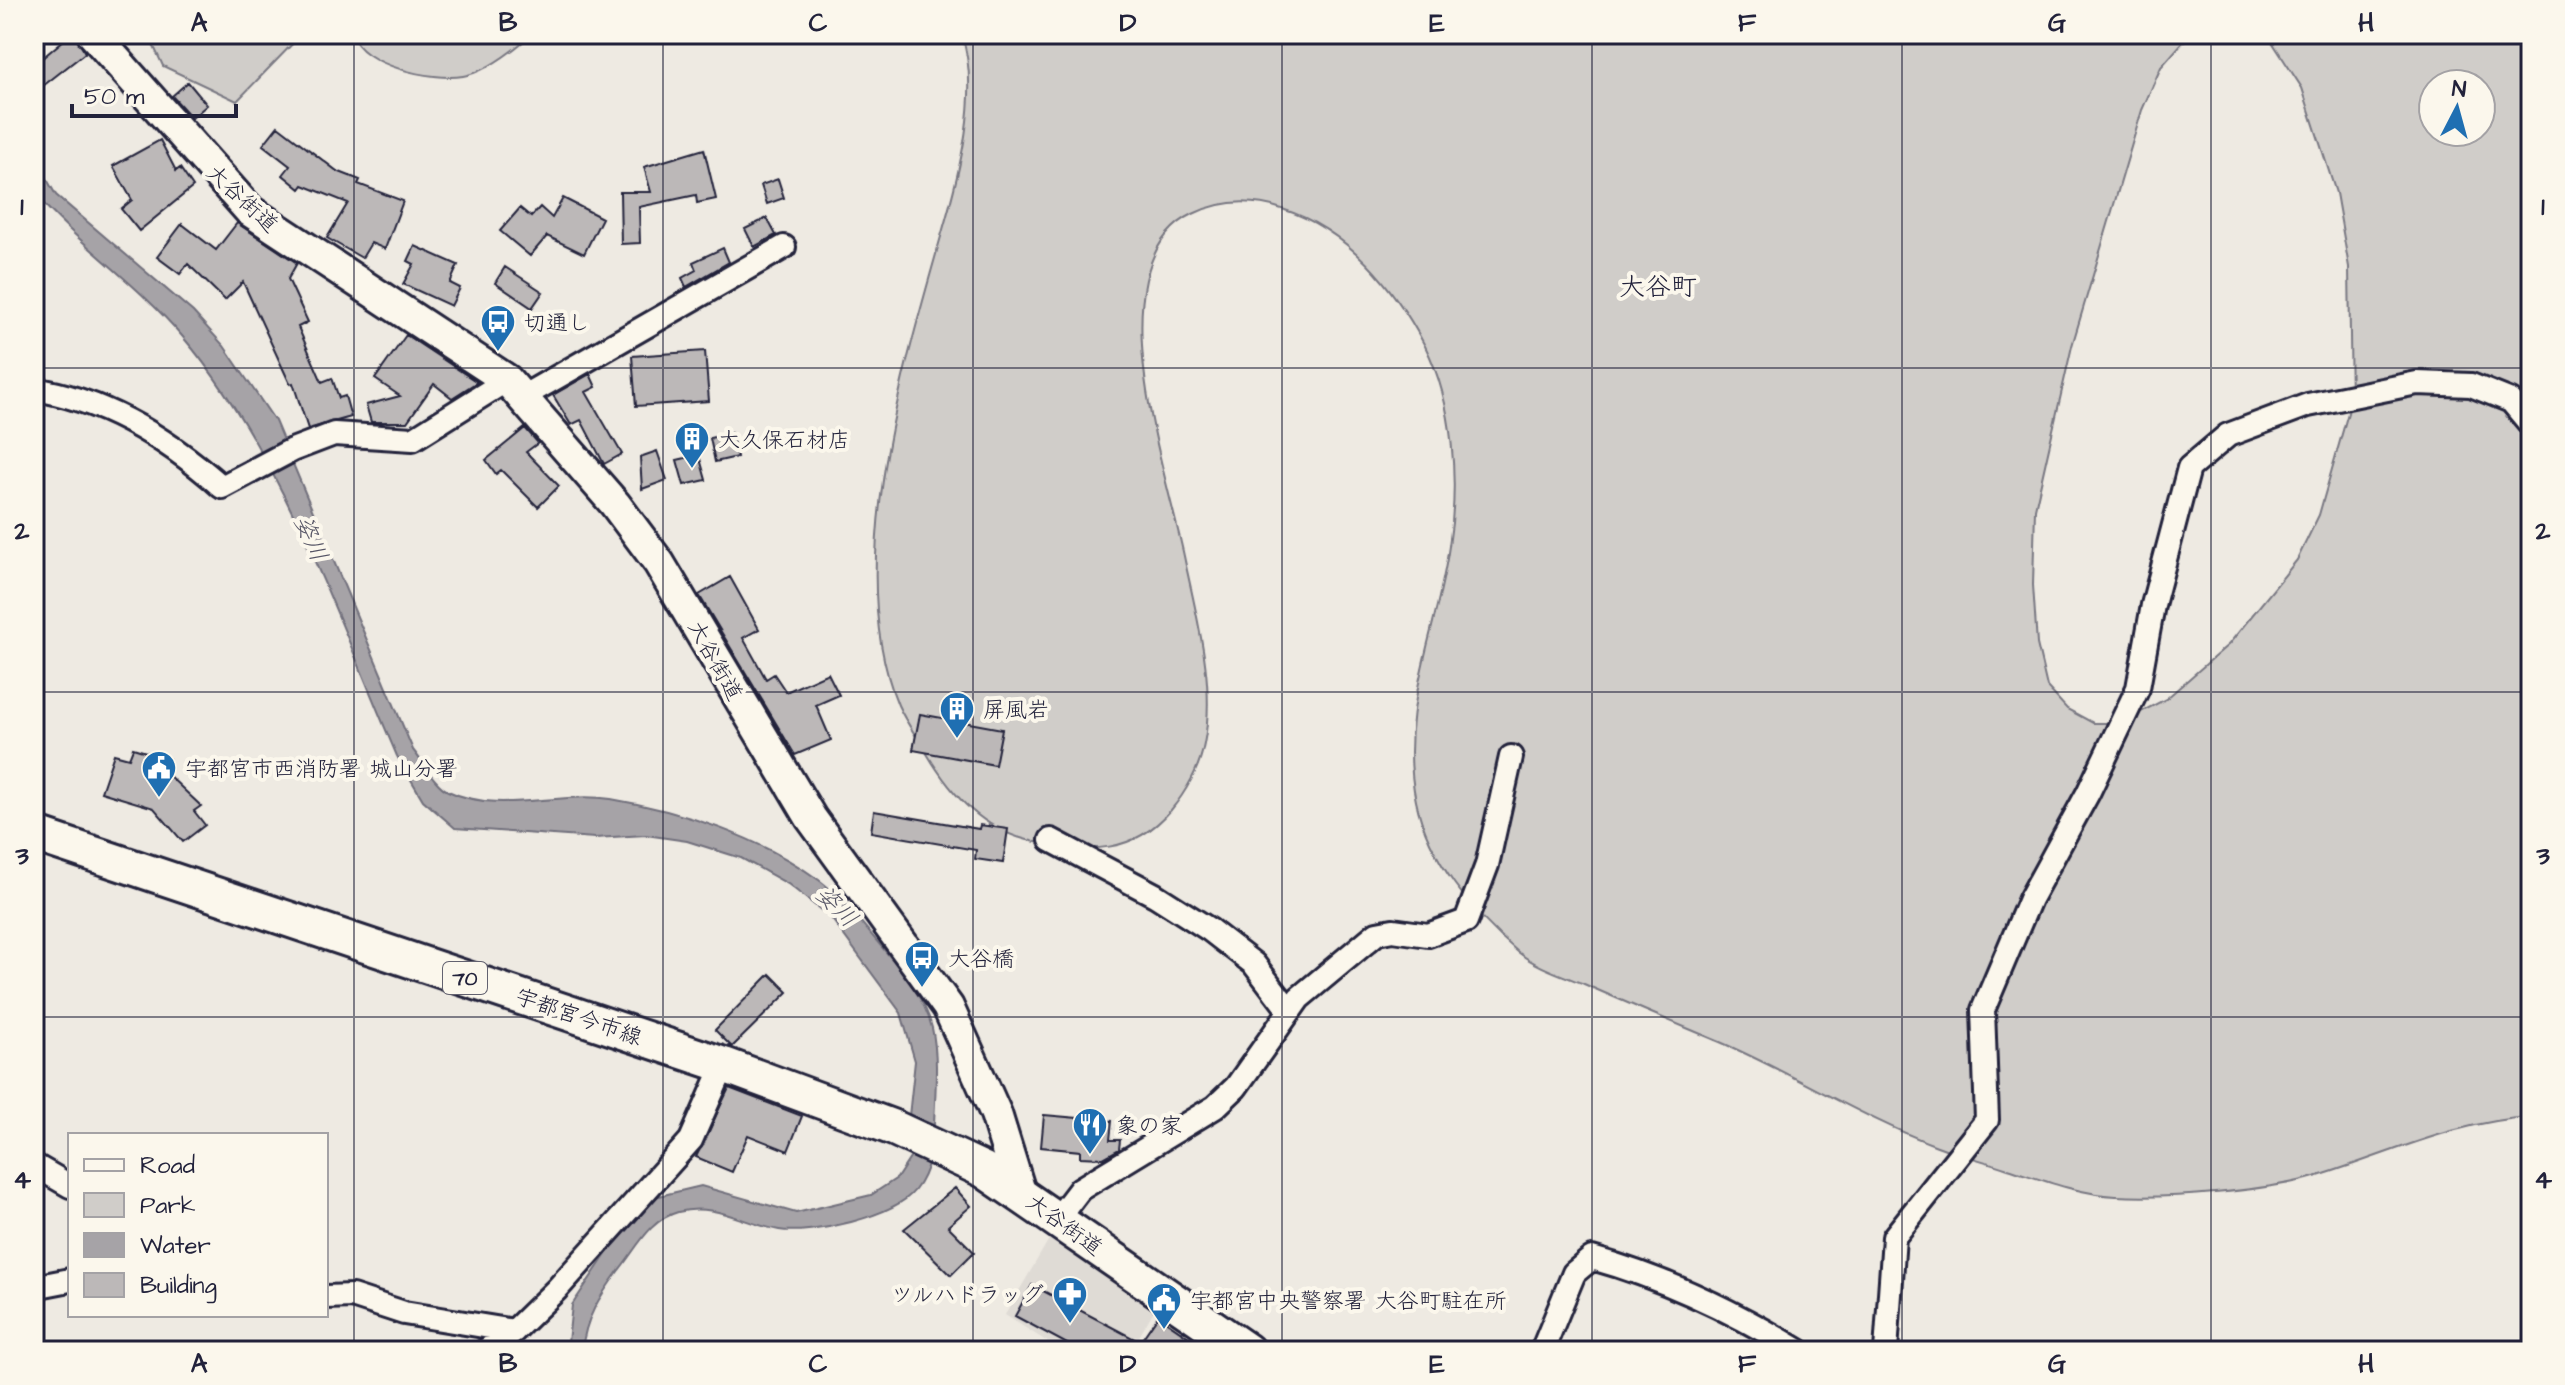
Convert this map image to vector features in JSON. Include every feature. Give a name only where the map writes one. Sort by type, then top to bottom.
[{"type":"main road","name":"大谷街道","points":[[93,34],[250,211],[516,388],[659,563],[811,818],[948,1007],[996,1114],[1021,1195],[1247,1351]]},
{"type":"main road","name":"宇都宮今市線","points":[[34,834],[724,1065],[940,1147],[1021,1195]]},
{"type":"street","points":[[34,389],[74,395],[178,448],[222,487],[292,450],[334,434],[413,439],[784,247]]},
{"type":"street","points":[[1886,1351],[1894,1237],[1987,1120],[1983,1010],[2030,899],[2088,793],[2138,688],[2153,605],[2189,468],[2228,435],[2308,405],[2417,383],[2471,385],[2511,401],[2531,425]]},
{"type":"street","points":[[1057,1219],[1080,1189],[1226,1097],[1289,1010],[1377,933],[1393,930],[1428,935],[1466,921],[1487,865],[1511,757]]},
{"type":"street","points":[[1051,840],[1155,895],[1210,930],[1254,964],[1289,1010]]},
{"type":"street","points":[[485,1351],[514,1331],[691,1140],[724,1065]]},
{"type":"street","points":[[34,1165],[53,1182]]},
{"type":"street","points":[[1542,1351],[1574,1273],[1592,1258],[1622,1267],[1752,1322],[1799,1351]]},
{"type":"street","points":[[34,1287],[68,1280]]},
{"type":"street","points":[[328,1297],[352,1296],[404,1313],[514,1331]]},
{"type":"shaded area","points":[[1052,1234],[1157,1305],[1131,1351],[1062,1351],[1005,1315]]},
{"type":"green space","points":[[148,34],[302,34],[237,101],[163,66]]},
{"type":"green space","points":[[352,34],[532,34],[491,65],[472,74],[450,77],[417,73],[383,63],[358,45]]},
{"type":"green space","points":[[961,34],[2190,34],[2161,67],[2142,110],[2072,346],[2035,509],[2033,585],[2037,644],[2047,687],[2067,709],[2093,723],[2120,723],[2166,699],[2229,644],[2297,560],[2319,515],[2351,402],[2349,267],[2336,193],[2302,88],[2267,34],[2531,34],[2531,1117],[2449,1132],[2318,1176],[2273,1186],[2190,1195],[2102,1195],[2048,1182],[1909,1135],[1748,1055],[1525,957],[1485,921],[1455,884],[1431,844],[1416,801],[1411,768],[1415,704],[1443,578],[1454,497],[1452,444],[1435,369],[1413,324],[1367,263],[1328,231],[1306,218],[1260,204],[1237,202],[1193,214],[1163,240],[1146,277],[1141,324],[1145,375],[1204,652],[1207,722],[1196,770],[1177,803],[1157,825],[1126,843],[1110,847],[1075,848],[1036,842],[1017,837],[985,821],[947,783],[898,705],[882,651],[876,593],[877,531],[885,469],[911,345],[961,160],[969,81]]},
{"type":"water","name":"姿川","points":[[34,157],[56,195],[193,312],[224,346],[275,421],[413,750],[438,784],[467,798],[487,801],[591,797],[638,804],[720,828],[772,851],[819,880],[844,903],[889,955],[924,1006],[932,1028],[935,1052],[934,1125],[909,1116],[915,1061],[901,1013],[831,918],[788,884],[741,858],[687,841],[646,835],[595,838],[455,828],[423,800],[397,756],[304,537],[248,430],[217,381],[165,317],[34,193]]},
{"type":"water","points":[[914,1152],[930,1157],[915,1190],[889,1208],[851,1222],[811,1230],[779,1230],[704,1210],[678,1212],[659,1221],[644,1236],[594,1308],[582,1351],[567,1351],[572,1305],[611,1247],[655,1197],[701,1186],[796,1213],[871,1195],[897,1178]]},
{"type":"building","points":[[71,34],[75,34],[85,53],[34,93],[34,65]]},
{"type":"building","points":[[188,82],[207,105],[192,118],[172,96]]},
{"type":"building","points":[[278,126],[337,171],[360,180],[358,184],[403,201],[385,249],[371,243],[362,258],[327,238],[348,203],[303,185],[300,189],[283,175],[290,166],[263,145]]},
{"type":"building","points":[[160,140],[176,171],[180,168],[193,187],[139,231],[121,209],[132,200],[113,166]]},
{"type":"building","points":[[704,149],[716,199],[697,203],[696,195],[639,207],[640,243],[621,244],[620,192],[651,192],[644,167]]},
{"type":"building","points":[[778,179],[784,198],[767,204],[761,185]]},
{"type":"building","points":[[563,198],[602,218],[584,254],[547,236],[530,256],[500,231],[520,208],[531,217],[540,207],[552,218]]},
{"type":"building","points":[[767,218],[776,235],[754,247],[745,229]]},
{"type":"building","points":[[237,223],[297,263],[288,279],[308,322],[298,327],[322,382],[332,378],[339,398],[345,396],[351,417],[308,429],[293,383],[290,384],[243,282],[225,300],[188,264],[180,274],[157,257],[182,224],[216,250]]},
{"type":"building","points":[[415,246],[458,265],[450,283],[460,288],[451,306],[403,284],[414,264],[408,261]]},
{"type":"building","points":[[723,248],[729,262],[686,287],[682,278],[696,270],[693,262]]},
{"type":"building","points":[[505,267],[543,292],[532,308],[495,283]]},
{"type":"building","points":[[406,335],[477,382],[452,398],[434,384],[407,422],[371,422],[366,405],[400,396],[375,379]]},
{"type":"building","points":[[705,351],[709,401],[636,406],[632,356]]},
{"type":"building","points":[[590,374],[596,387],[586,392],[622,454],[604,464],[581,420],[571,425],[553,395]]},
{"type":"building","points":[[525,428],[538,443],[526,452],[559,486],[538,507],[501,470],[496,474],[486,460]]},
{"type":"building","points":[[731,433],[737,457],[715,462],[710,438]]},
{"type":"building","points":[[657,451],[667,480],[642,489],[640,457]]},
{"type":"building","name":"大久保石材店","points":[[699,455],[706,480],[684,485],[677,460]]},
{"type":"building","points":[[730,577],[759,629],[743,638],[766,679],[774,674],[786,692],[828,673],[839,695],[816,705],[831,740],[795,755],[699,595]]},
{"type":"building","name":"屏風岩","points":[[920,714],[1002,729],[995,765],[913,750]]},
{"type":"building","name":"宇都宮市西消防署 城山分署","points":[[133,748],[169,759],[166,773],[201,806],[194,811],[205,825],[183,842],[154,808],[101,792],[114,754],[129,758]]},
{"type":"building","points":[[874,811],[979,829],[980,825],[1008,829],[1003,863],[975,859],[976,850],[871,832]]},
{"type":"building","points":[[770,974],[788,992],[732,1047],[715,1030]]},
{"type":"building","points":[[729,1088],[802,1116],[788,1151],[748,1135],[732,1172],[696,1157]]},
{"type":"building","points":[[1044,1115],[1112,1121],[1110,1140],[1120,1140],[1119,1149],[1103,1158],[1080,1157],[1080,1151],[1041,1147]]},
{"type":"building","points":[[955,1188],[971,1206],[948,1226],[974,1252],[951,1275],[904,1229]]},
{"type":"building","name":"ツルハドラッグ","points":[[1032,1285],[1140,1342],[1158,1316],[1209,1351],[1080,1351],[1015,1316]]},
{"type":"place","name":"切通し","points":[[498,353]]},
{"type":"place","name":"大久保石材店","points":[[692,470]]},
{"type":"place","name":"屏風岩","points":[[957,740]]},
{"type":"place","name":"宇都宮市西消防署 城山分署","points":[[159,799]]},
{"type":"place","name":"大谷橋","points":[[922,989]]},
{"type":"place","name":"象の家","points":[[1090,1156]]},
{"type":"place","name":"ツルハドラッグ","points":[[1070,1325]]},
{"type":"place","name":"宇都宮中央警察署 大谷町駐在所","points":[[1164,1331]]},
{"type":"district","name":"大谷町","points":[[1658,286]]}]
